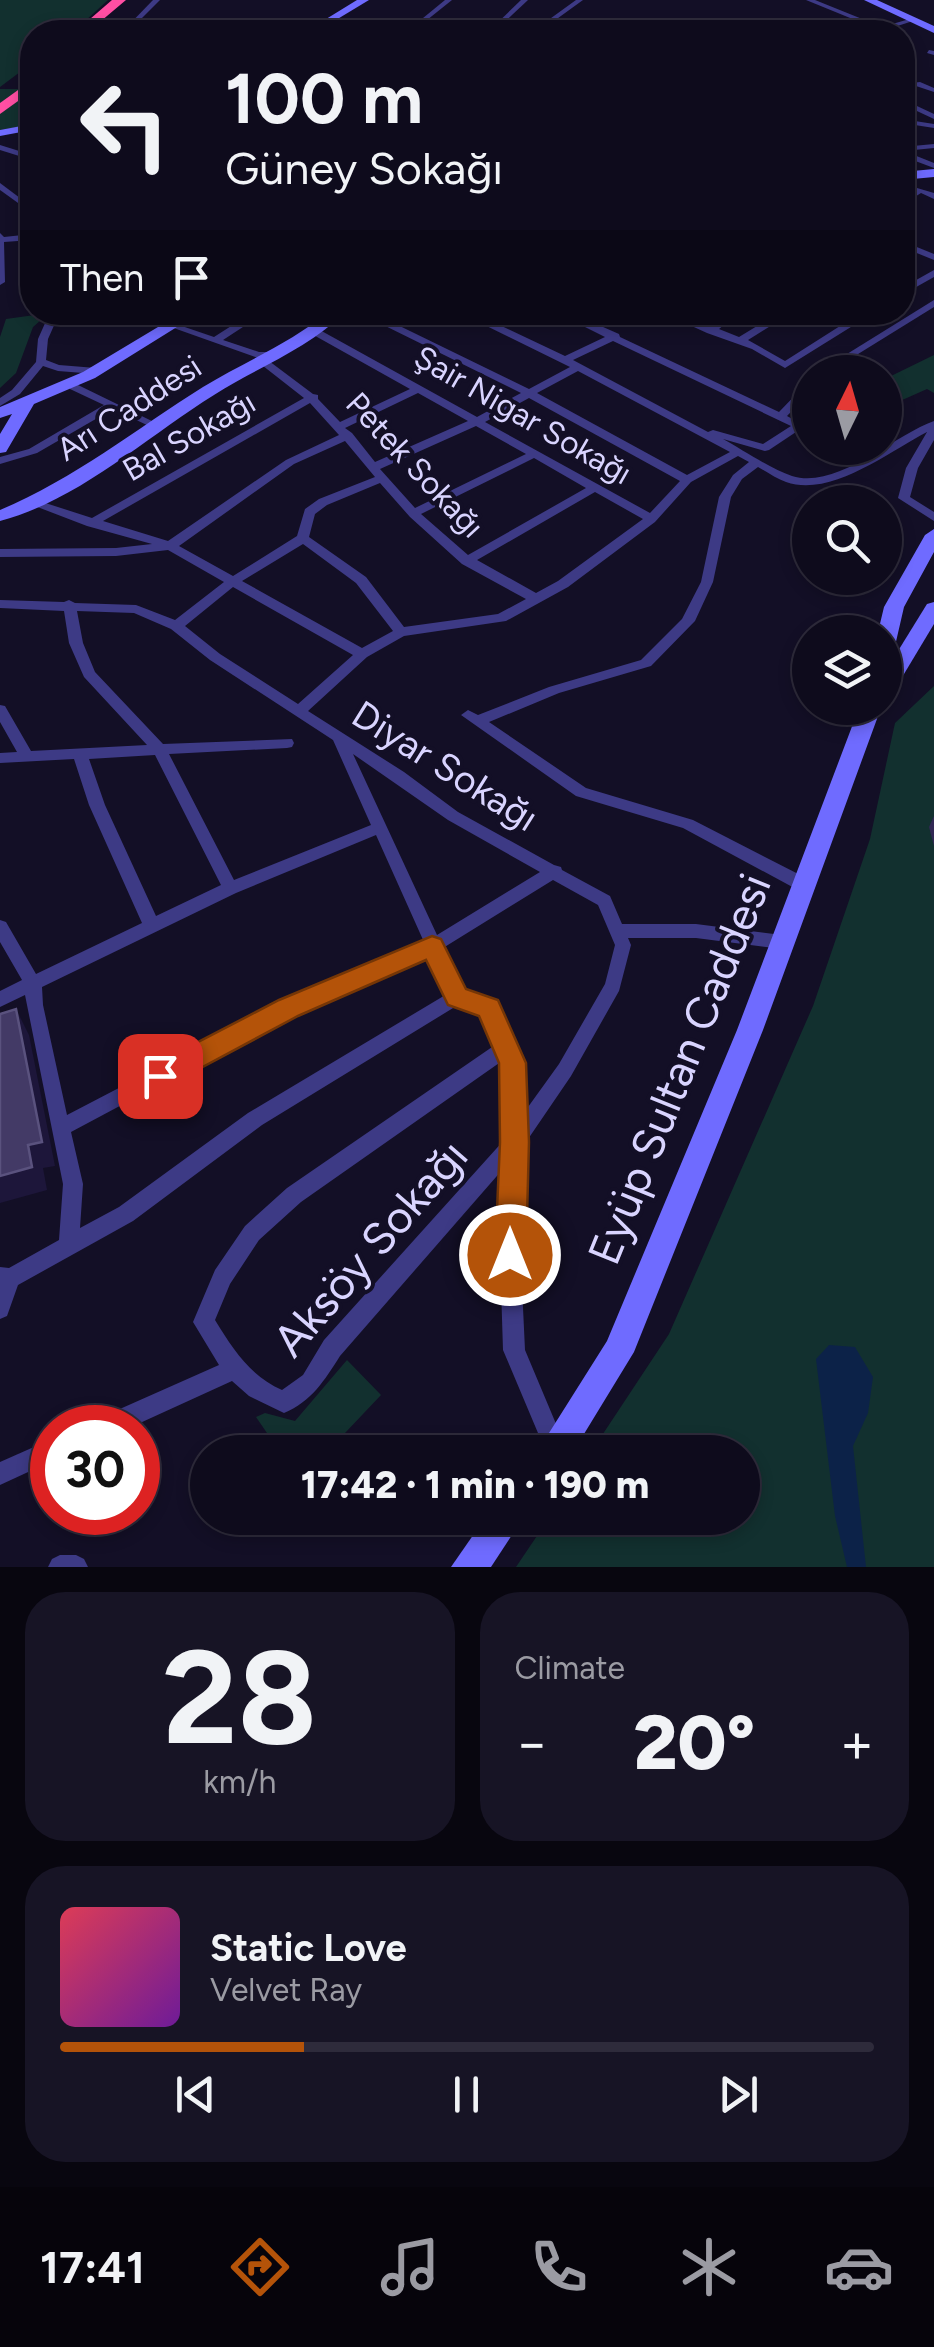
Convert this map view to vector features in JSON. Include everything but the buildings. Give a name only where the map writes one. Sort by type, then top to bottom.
[{"type":"highway","points":[[96,20],[120,0]]},
{"type":"highway","points":[[113,20],[135,0]]},
{"type":"highway","points":[[113,20],[144,0]]},
{"type":"highway","points":[[0,110],[20,89]]},
{"type":"main road","points":[[330,20],[364,0]]},
{"type":"main road","points":[[869,0],[912,20]]},
{"type":"main road","points":[[0,448],[3,420],[165,325]]},
{"type":"main road","name":"Arı Caddesi","points":[[0,516],[33,503],[268,357],[310,325]]},
{"type":"main road","points":[[0,404],[82,377]]},
{"type":"main road","points":[[892,615],[934,535]]},
{"type":"main road","name":"Eyüp Sultan Caddesi","points":[[902,659],[934,608]]},
{"type":"main road","name":"Eyüp Sultan Caddesi","points":[[565,1435],[618,1352],[866,725]]},
{"type":"main road","points":[[469,1567],[493,1535]]},
{"type":"street","points":[[137,20],[158,0]]},
{"type":"street","points":[[423,20],[449,0]]},
{"type":"street","points":[[504,20],[525,0]]},
{"type":"street","points":[[552,20],[580,0]]},
{"type":"street","points":[[809,0],[861,20]]},
{"type":"street","points":[[0,186],[20,202]]},
{"type":"street","points":[[0,282],[1,239]]},
{"type":"street","points":[[0,404],[16,392],[40,362],[49,325]]},
{"type":"street","points":[[187,325],[216,340],[268,357]]},
{"type":"street","points":[[216,340],[240,325]]},
{"type":"street","name":"Şair Nigar Sokağı","points":[[319,325],[420,388],[651,519]]},
{"type":"street","points":[[389,325],[530,394],[687,480]]},
{"type":"street","points":[[490,325],[566,360],[756,463],[816,483],[846,472],[934,424]]},
{"type":"street","points":[[589,325],[799,426],[765,448],[727,435],[706,433]]},
{"type":"street","points":[[698,325],[785,365],[849,325]]},
{"type":"street","points":[[712,330],[718,325]]},
{"type":"street","points":[[738,341],[766,325]]},
{"type":"street","points":[[850,355],[898,325]]},
{"type":"street","points":[[566,360],[614,336]]},
{"type":"street","name":"Petek Sokağı","points":[[268,357],[314,398],[377,473],[466,560],[535,598]]},
{"type":"street","points":[[40,362],[82,377],[112,406],[153,424]]},
{"type":"street","points":[[176,626],[230,582],[303,538],[309,512],[578,367]]},
{"type":"street","points":[[0,553],[116,552],[170,546],[290,462],[420,388]]},
{"type":"street","name":"Bal Sokağı","points":[[91,522],[163,486],[252,429],[314,398]]},
{"type":"street","points":[[782,416],[792,405]]},
{"type":"street","points":[[0,462],[32,451],[112,406]]},
{"type":"street","points":[[902,437],[934,424]]},
{"type":"street","points":[[934,424],[912,468],[904,498],[934,517]]},
{"type":"street","points":[[299,711],[362,654],[401,632],[502,618],[602,558],[651,519],[687,480],[736,452]]},
{"type":"street","points":[[414,512],[534,454]]},
{"type":"street","points":[[756,463],[738,478],[725,497],[707,582],[688,621],[646,662],[473,718],[581,792],[688,824],[804,885]]},
{"type":"street","points":[[785,475],[819,476],[842,465]]},
{"type":"street","points":[[466,560],[592,488]]},
{"type":"street","points":[[33,503],[170,546],[362,654]]},
{"type":"street","points":[[303,538],[361,580],[401,632]]},
{"type":"street","name":"Diyar Sokağı","points":[[0,604],[136,609],[176,626],[215,657],[453,816],[604,901],[617,932]]},
{"type":"street","points":[[69,604],[76,644],[89,674],[159,749],[230,888]]},
{"type":"street","points":[[0,710],[27,756]]},
{"type":"street","points":[[338,736],[457,997],[488,1008],[512,1063],[515,1142],[509,1223],[514,1350],[549,1435]]},
{"type":"street","points":[[0,758],[287,743]]},
{"type":"street","points":[[80,755],[97,805],[150,924]]},
{"type":"street","points":[[0,999],[150,924],[378,828]]},
{"type":"street","points":[[63,1127],[288,1008],[432,946],[555,872]]},
{"type":"street","points":[[0,927],[33,984],[34,1005],[73,1184],[69,1246]]},
{"type":"street","points":[[515,1142],[566,1070],[613,986],[624,945],[617,932],[696,931],[782,942]]},
{"type":"street","points":[[0,1308],[5,1278],[126,1214],[255,1119],[457,997]]},
{"type":"street","points":[[153,1405],[234,1369],[204,1322],[222,1277],[252,1233],[294,1194],[506,1048]]},
{"type":"street","name":"Aksöy Sokağı","points":[[234,1369],[260,1394],[284,1402],[311,1382],[332,1348],[515,1142]]},
{"type":"street","points":[[0,1474],[30,1460]]},
{"type":"street","points":[[60,1567],[76,1567]]},
{"type":"green space","points":[[0,0],[108,0],[86,20],[20,20],[20,72],[0,87]]},
{"type":"green space","points":[[0,89],[20,89],[20,127],[0,130]]},
{"type":"green space","points":[[20,317],[20,325],[35,325],[16,373],[0,388],[0,337],[6,319]]},
{"type":"green space","points":[[934,355],[934,393],[927,389],[902,400],[902,371]]},
{"type":"green space","points":[[934,686],[934,1567],[516,1567],[538,1535],[760,1535],[760,1435],[602,1435],[669,1334],[813,1006],[870,839],[895,725],[902,725],[902,716]]},
{"type":"green space","points":[[347,1360],[381,1395],[343,1435],[268,1435],[256,1417],[265,1413],[295,1421]]},
{"type":"water","points":[[829,1345],[855,1347],[873,1377],[868,1413],[853,1446],[866,1567],[847,1567],[835,1516],[816,1359]]},
{"type":"route","points":[[160,1076],[288,1008],[432,946],[457,997],[488,1008],[512,1063],[515,1142],[510,1255]]}]
